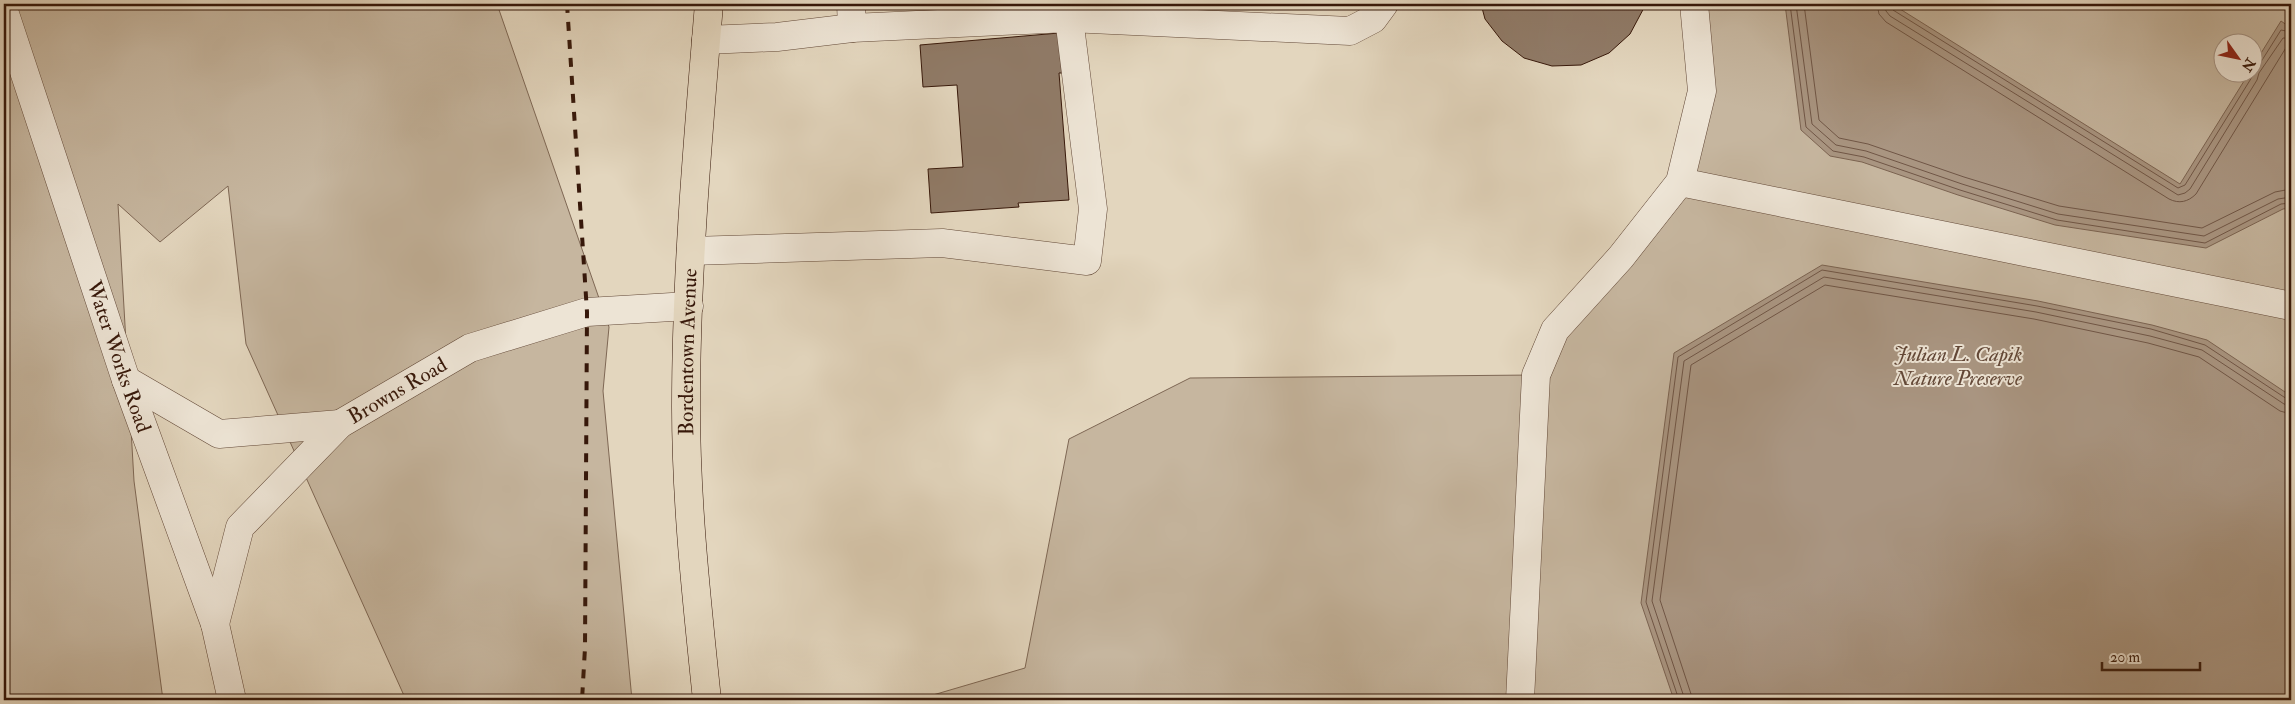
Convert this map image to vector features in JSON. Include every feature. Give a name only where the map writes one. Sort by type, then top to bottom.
[{"type":"main road","name":"Bordentown Avenue","points":[[707,700],[689,511],[686,407],[691,251],[709,4]]},
{"type":"street","points":[[706,40],[777,37],[851,16],[1069,18],[1350,31],[1373,19],[1384,4]]},
{"type":"street","points":[[1520,700],[1536,375],[1555,330],[1621,257],[1680,182],[1702,91],[1694,4]]},
{"type":"street","name":"Water Works Road","points":[[4,12],[126,380],[215,624],[232,700]]},
{"type":"street","points":[[691,251],[942,243],[1087,261],[1093,209],[1069,18]]},
{"type":"street","points":[[1680,182],[2291,306]]},
{"type":"street","name":"Browns Road","points":[[215,624],[240,527],[340,424],[470,348],[587,312],[689,306]]},
{"type":"street","points":[[126,380],[219,434],[340,424]]},
{"type":"green space","points":[[4,4],[497,4],[609,327],[603,391],[632,700],[406,700],[246,344],[228,186],[160,242],[118,204],[134,481],[163,700],[4,700]]},
{"type":"green space","name":"Julian L. Capik Nature Preserve","points":[[1694,4],[2291,4],[2291,700],[916,700],[1025,668],[1069,439],[1190,378],[1536,375],[1680,182],[1702,91]]},
{"type":"water","points":[[1785,4],[1892,4],[2180,184],[2243,82],[2262,82],[2262,52],[2281,21],[2291,28],[2291,208],[2283,209],[2206,248],[2055,225],[1958,195],[1862,162],[1830,156],[1801,130]]},
{"type":"water","points":[[1822,265],[2038,301],[2152,325],[2207,340],[2291,396],[2291,700],[1674,700],[1641,603],[1674,353]]},
{"type":"building","points":[[1481,4],[1646,4],[1630,34],[1609,53],[1581,65],[1552,66],[1524,58],[1502,41],[1485,19]]},
{"type":"building","points":[[1059,33],[1062,73],[1059,73],[1069,200],[1018,203],[1019,207],[931,213],[928,169],[963,167],[957,85],[923,87],[920,45]]},
{"type":"railway","points":[[567,4],[587,312],[585,648],[582,700]]}]
